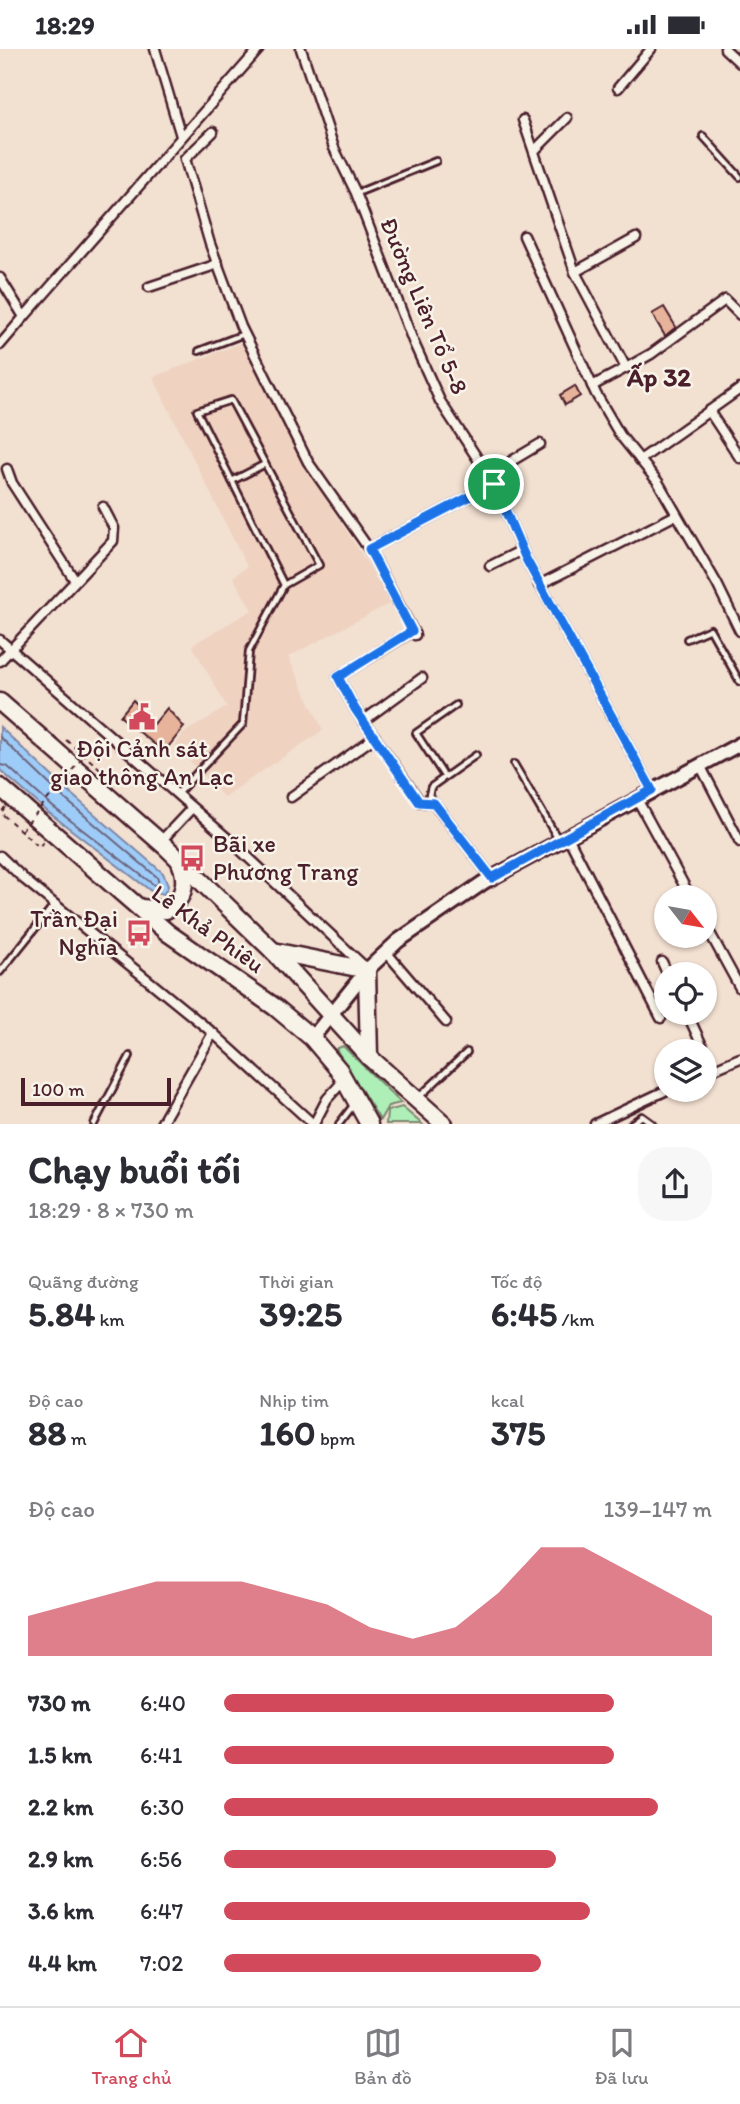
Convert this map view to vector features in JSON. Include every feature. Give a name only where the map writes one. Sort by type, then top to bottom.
[{"type":"highway","name":"Lê Khả Phiêu","points":[[0,702],[179,859],[273,951],[369,1057],[444,1124]]},
{"type":"highway","name":"Lê Khả Phiêu","points":[[6,793],[174,937],[275,1007],[312,1038],[345,1079],[369,1124]]},
{"type":"highway","points":[[138,908],[160,911],[179,900],[184,879],[179,859]]},
{"type":"highway","points":[[273,951],[368,970],[369,1057]]},
{"type":"highway","name":"Lê Khả Phiêu","points":[[331,1017],[343,1040],[375,1075],[428,1124]]},
{"type":"main road","points":[[312,1038],[368,970],[398,941],[492,878],[563,837],[740,744]]},
{"type":"street","points":[[155,49],[178,139],[218,264],[245,333],[308,463],[369,549],[414,633],[338,677],[363,721],[419,802],[434,803],[492,878]]},
{"type":"street","points":[[0,345],[259,49]]},
{"type":"street","name":"Đường Liên Tổ 5-8","points":[[300,49],[334,148],[356,193],[413,341],[440,401],[494,484],[539,585],[652,790]]},
{"type":"street","points":[[618,88],[651,49]]},
{"type":"street","points":[[725,49],[740,63]]},
{"type":"street","points":[[534,151],[567,118]]},
{"type":"street","points":[[523,120],[575,272],[626,368]]},
{"type":"street","points":[[185,159],[212,132]]},
{"type":"street","points":[[524,236],[592,386],[620,435],[658,482],[717,584],[740,631]]},
{"type":"street","points":[[575,272],[636,238]]},
{"type":"street","points":[[149,287],[218,264]]},
{"type":"street","points":[[0,278],[24,317]]},
{"type":"street","points":[[592,386],[651,354],[725,300],[740,315]]},
{"type":"street","points":[[640,460],[740,389]]},
{"type":"street","points":[[709,411],[740,458]]},
{"type":"street","points":[[488,475],[540,444]]},
{"type":"street","points":[[7,469],[12,483],[74,579]]},
{"type":"street","points":[[369,549],[494,484]]},
{"type":"street","points":[[0,661],[74,579],[113,541],[114,528],[103,507]]},
{"type":"street","points":[[539,585],[676,515]]},
{"type":"street","points":[[489,566],[522,550]]},
{"type":"street","points":[[0,640],[304,907],[368,970]]},
{"type":"street","points":[[363,721],[422,678]]},
{"type":"street","points":[[291,797],[375,737]]},
{"type":"street","points":[[700,765],[740,842]]},
{"type":"street","points":[[637,799],[684,885]]},
{"type":"street","points":[[160,842],[192,808]]},
{"type":"street","points":[[563,837],[654,1004]]},
{"type":"street","points":[[0,856],[54,904],[213,1033],[314,1124],[327,1100],[345,1079]]},
{"type":"street","points":[[718,948],[740,988]]},
{"type":"street","points":[[386,953],[423,999],[446,1022]]},
{"type":"street","points":[[161,1124],[213,1033]]},
{"type":"street","points":[[717,1068],[740,1058]]},
{"type":"street","points":[[595,1124],[654,1096]]},
{"type":"lane","points":[[703,136],[740,177]]},
{"type":"lane","points":[[356,193],[436,161]]},
{"type":"lane","points":[[199,351],[245,333]]},
{"type":"lane","points":[[177,795],[243,724],[249,651],[284,585],[319,565],[231,400],[197,411],[284,585]]},
{"type":"lane","points":[[232,481],[265,464]]},
{"type":"lane","points":[[687,639],[710,629],[740,682]]},
{"type":"lane","points":[[444,776],[416,733],[456,705]]},
{"type":"lane","points":[[434,803],[429,789],[476,755]]},
{"type":"lane","points":[[514,764],[563,837]]},
{"type":"lane","points":[[0,972],[54,904]]},
{"type":"lane","points":[[416,1100],[467,1052]]},
{"type":"lane","points":[[94,1124],[130,1056]]},
{"type":"lane","points":[[338,1124],[345,1112],[357,1102]]},
{"type":"lane","points":[[631,1124],[642,1116],[653,1124]]},
{"type":"path","points":[[21,831],[85,755]]},
{"type":"path","points":[[6,793],[1,813],[39,847],[50,832]]},
{"type":"shaded area","points":[[247,341],[296,452],[392,602],[288,657],[323,730],[224,797],[175,746],[184,733],[227,707],[192,645],[252,610],[233,577],[247,567],[153,377]]},
{"type":"green space","points":[[343,1046],[401,1103],[388,1106],[380,1120],[336,1049]]},
{"type":"green space","points":[[402,1107],[422,1124],[386,1124],[387,1111]]},
{"type":"water","points":[[0,727],[70,793],[163,873],[168,886],[164,894],[151,891],[48,812],[0,770]]},
{"type":"building","points":[[664,307],[676,327],[665,336],[652,314]]},
{"type":"building","points":[[575,386],[580,396],[565,405],[560,395]]},
{"type":"building","points":[[133,700],[139,706],[137,709],[154,724],[167,708],[184,727],[164,752],[120,716]]},
{"type":"place","name":"Đội Cảnh sát giao thông An Lạc","points":[[142,717]]},
{"type":"place","name":"Bãi xe Phương Trang","points":[[192,858]]},
{"type":"place","name":"Trần Đại Nghĩa","points":[[139,933]]},
{"type":"district","name":"Ấp 32","points":[[659,377]]},
{"type":"route","points":[[494,484],[526,559],[652,790],[492,878],[434,803],[419,802],[355,709],[338,677],[412,631],[369,549],[494,484]]}]
